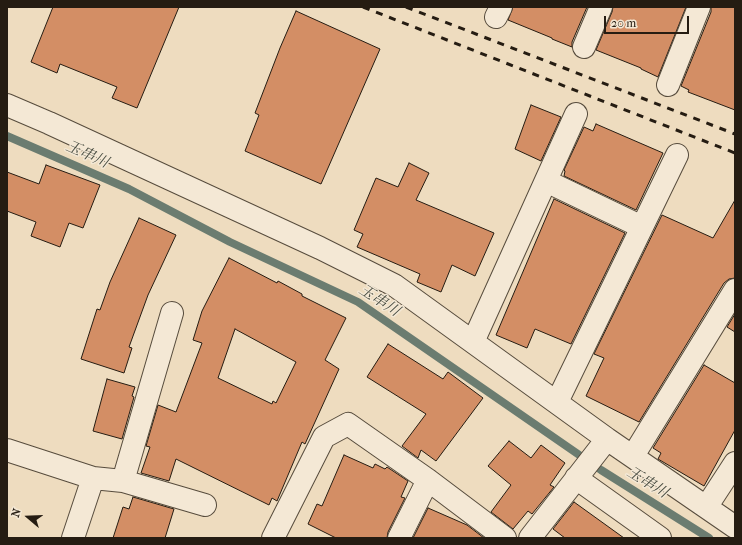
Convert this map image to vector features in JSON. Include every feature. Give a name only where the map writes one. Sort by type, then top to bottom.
[{"type":"street","points":[[584,47],[601,7]]},
{"type":"street","points":[[668,85],[699,7]]},
{"type":"street","points":[[7,105],[70,132],[320,248],[394,285],[607,439],[707,506],[735,527]]},
{"type":"street","points":[[473,342],[576,114]]},
{"type":"street","points":[[557,402],[677,155]]},
{"type":"street","points":[[546,181],[642,227]]},
{"type":"street","points":[[633,456],[735,290]]},
{"type":"street","points":[[123,481],[172,313]]},
{"type":"street","points":[[273,538],[324,437],[348,424],[428,480],[505,538]]},
{"type":"street","points":[[530,538],[607,439]]},
{"type":"street","points":[[7,450],[93,478],[123,481],[205,505]]},
{"type":"street","points":[[707,506],[735,463]]},
{"type":"street","points":[[73,538],[93,478]]},
{"type":"street","points":[[576,478],[660,538]]},
{"type":"street","points":[[399,538],[428,480]]},
{"type":"building","points":[[53,7],[179,7],[137,108],[112,98],[117,87],[60,64],[57,73],[31,62]]},
{"type":"building","points":[[513,7],[587,7],[572,42],[572,47],[508,20]]},
{"type":"building","points":[[613,7],[686,7],[658,77],[641,68],[596,50]]},
{"type":"building","points":[[711,7],[735,7],[735,110],[688,92],[689,90],[681,86],[711,12]]},
{"type":"building","points":[[296,11],[380,49],[321,184],[245,151],[259,115],[255,113]]},
{"type":"building","points":[[531,105],[561,117],[541,161],[515,149]]},
{"type":"building","points":[[596,124],[663,153],[636,210],[564,176],[564,170],[584,127],[593,131]]},
{"type":"building","points":[[409,163],[429,173],[416,200],[494,233],[475,276],[452,265],[441,292],[417,282],[420,274],[357,247],[363,234],[354,230],[376,178],[398,187]]},
{"type":"building","points":[[46,165],[100,185],[83,228],[69,223],[60,247],[31,236],[36,222],[7,211],[7,172],[39,184]]},
{"type":"building","points":[[554,199],[625,233],[571,344],[535,329],[527,348],[496,335]]},
{"type":"building","points":[[735,200],[735,278],[729,279],[724,283],[639,422],[586,396],[604,358],[594,354],[662,215],[713,238]]},
{"type":"building","points":[[139,218],[176,235],[148,295],[129,347],[132,348],[124,373],[81,359],[97,309],[100,310],[110,282]]},
{"type":"building","points":[[229,258],[277,283],[278,281],[302,294],[302,296],[346,318],[325,360],[339,369],[305,444],[302,442],[277,501],[272,498],[269,505],[176,459],[169,481],[141,473],[150,447],[146,446],[158,405],[176,412],[202,343],[193,340],[202,311]],"holes":[[[235,329],[296,362],[276,403],[273,401],[272,404],[218,378]]]},
{"type":"building","points":[[735,314],[735,332],[727,327]]},
{"type":"building","points":[[388,344],[443,379],[448,372],[483,398],[436,461],[421,450],[418,458],[402,446],[426,414],[367,377]]},
{"type":"building","points":[[704,365],[735,383],[735,430],[704,486],[658,459],[661,453],[653,448]]},
{"type":"building","points":[[107,379],[135,387],[132,396],[134,397],[122,439],[93,431]]},
{"type":"building","points":[[509,441],[531,458],[541,445],[565,463],[550,485],[554,487],[532,514],[528,511],[513,529],[491,512],[511,485],[488,466]]},
{"type":"building","points":[[344,455],[373,468],[375,464],[385,469],[387,467],[408,481],[401,497],[405,498],[388,532],[387,538],[336,538],[308,524],[317,504],[322,506]]},
{"type":"building","points":[[133,497],[174,509],[165,538],[113,538],[123,507],[129,509]]},
{"type":"building","points":[[574,502],[624,538],[565,538],[553,529]]},
{"type":"building","points":[[428,508],[467,525],[484,538],[413,538]]},
{"type":"waterway","name":"玉串川","points":[[7,136],[129,189],[230,242],[358,302],[601,470],[709,538]]},
{"type":"railway","points":[[363,7],[735,153]]},
{"type":"railway","points":[[406,7],[735,134]]}]
